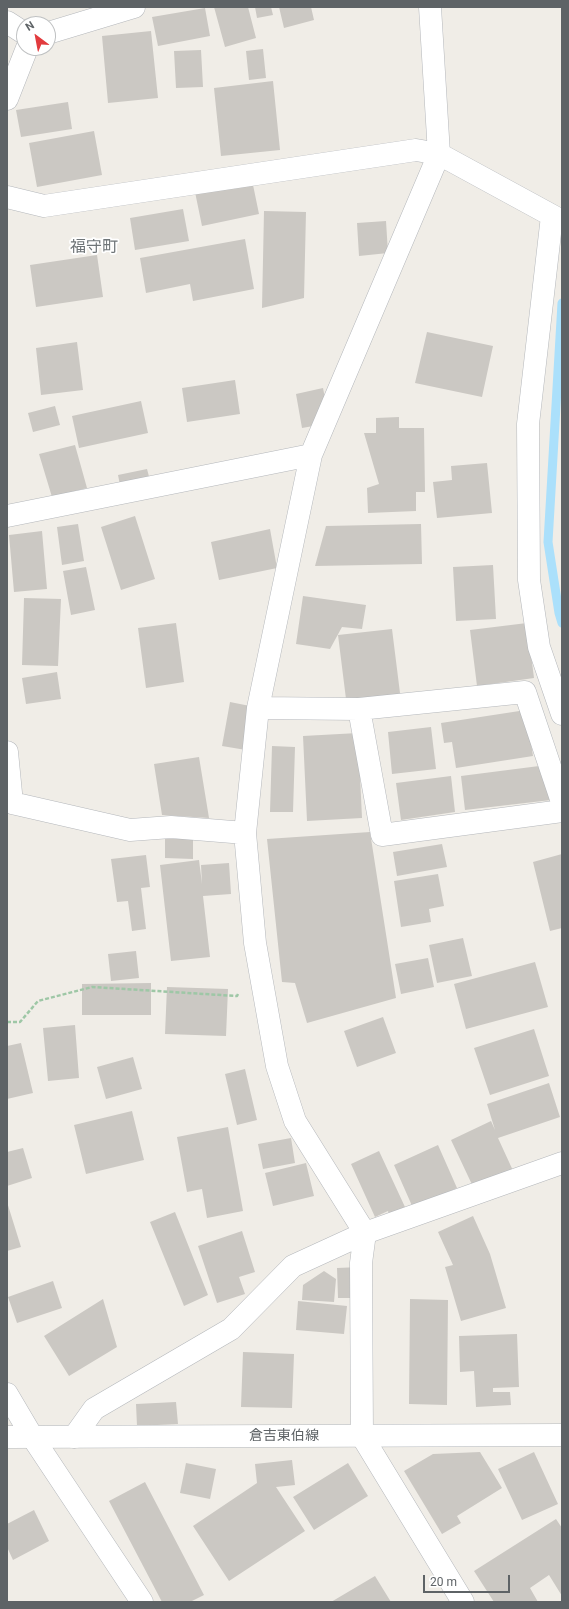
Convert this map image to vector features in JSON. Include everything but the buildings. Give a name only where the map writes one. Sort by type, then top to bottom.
[{"type":"street","points":[[56,31],[134,7]]},
{"type":"street","points":[[430,7],[439,154],[311,455],[258,708],[245,833],[255,943],[277,1066],[295,1121],[365,1234],[361,1263],[362,1436],[463,1602]]},
{"type":"street","points":[[7,22],[16,28]]},
{"type":"street","points":[[7,99],[24,56]]},
{"type":"street","points":[[7,197],[44,206],[416,150],[439,154],[557,219],[528,424],[529,580],[539,647],[562,714]]},
{"type":"street","points":[[7,516],[311,455]]},
{"type":"street","points":[[258,708],[359,709],[524,692],[562,802]]},
{"type":"street","points":[[359,709],[382,834],[562,811]]},
{"type":"street","points":[[7,752],[9,804],[130,830],[171,827],[245,833]]},
{"type":"street","points":[[74,1437],[94,1409],[231,1329],[293,1266],[365,1234],[562,1163]]},
{"type":"street","points":[[7,1394],[33,1438],[142,1602]]},
{"type":"street","name":"倉吉東伯線","points":[[7,1437],[562,1435]]},
{"type":"path","points":[[7,1022],[20,1022],[38,1001],[92,987],[236,996],[261,974]]},
{"type":"waterway","points":[[562,303],[548,542],[559,613],[562,623]]},
{"type":"district","name":"福守町","points":[[94,248]]}]
